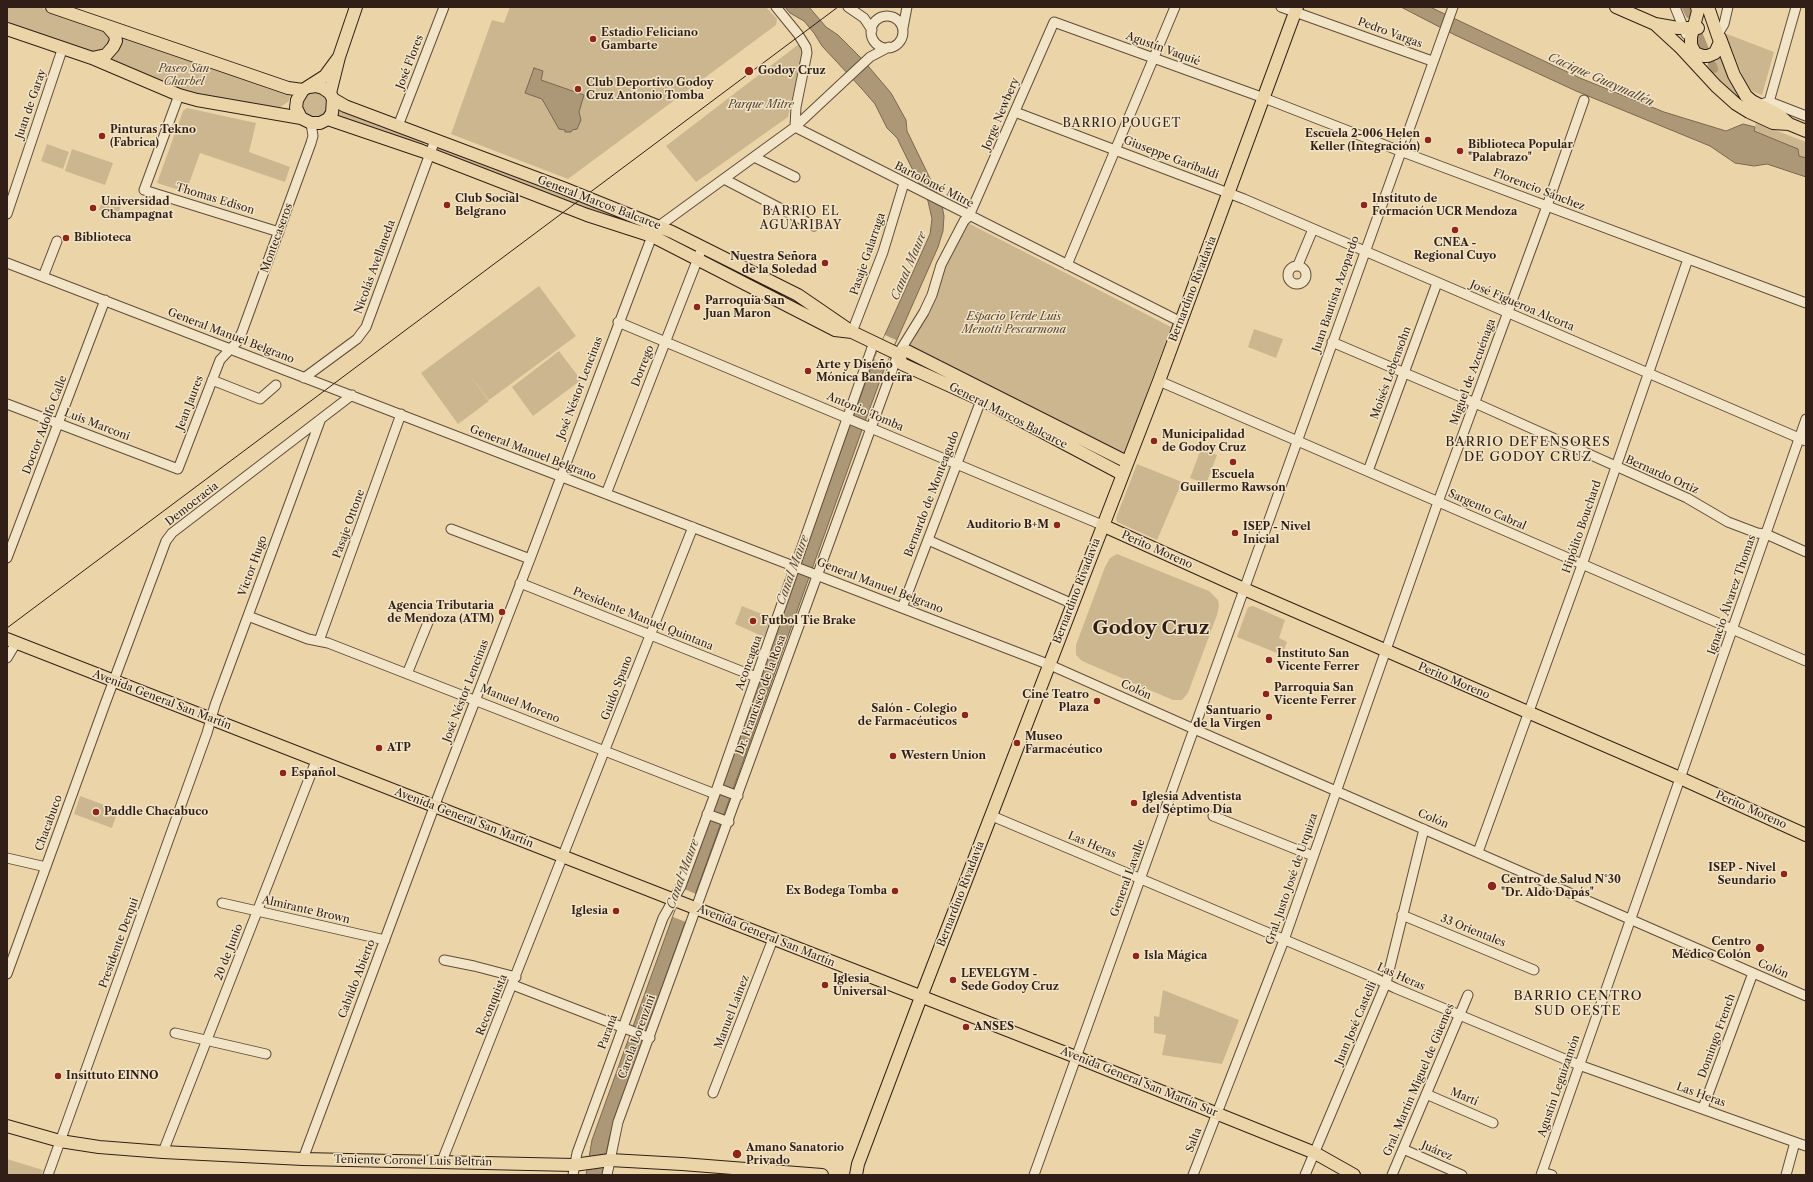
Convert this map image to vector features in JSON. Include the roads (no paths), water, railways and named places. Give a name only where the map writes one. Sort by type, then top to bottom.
[{"type":"main road","points":[[52,7],[288,88],[320,86],[331,96]]},
{"type":"main road","points":[[7,29],[92,58],[179,95],[204,102],[320,123],[328,119],[333,108],[331,96],[338,57],[356,7]]},
{"type":"main road","points":[[1616,7],[1691,39]]},
{"type":"main road","points":[[1697,7],[1698,11],[1691,39],[1700,64],[1712,82],[1728,98],[1755,115],[1773,123],[1789,124],[1806,131]]},
{"type":"main road","points":[[1708,7],[1741,90],[1748,99],[1765,105],[1789,124]]},
{"type":"main road","name":"Bernardino Rivadavia","points":[[856,1175],[858,1164],[921,997],[1050,665],[1102,525],[1159,381],[1296,10]]},
{"type":"main road","points":[[1655,24],[1669,27],[1691,39],[1703,56],[1712,55],[1720,46],[1718,34],[1706,26],[1691,39]]},
{"type":"main road","points":[[92,58],[106,55],[114,46],[116,41],[115,36],[108,27]]},
{"type":"main road","points":[[306,120],[298,112],[296,103],[298,96],[306,88],[325,76],[338,57]]},
{"type":"main road","name":"General Marcos Balcarce","points":[[331,96],[346,106],[563,188],[655,231],[697,259],[835,330],[852,332]]},
{"type":"main road","name":"General Marcos Balcarce","points":[[328,119],[430,154],[566,207],[655,231],[702,246],[798,295],[852,332],[895,352],[907,351],[1122,474]]},
{"type":"main road","name":"General Marcos Balcarce","points":[[983,395],[1127,462]]},
{"type":"main road","name":"Perito Moreno","points":[[1102,525],[1385,651],[1680,778],[1806,835]]},
{"type":"main road","name":"Avenida General San Martín","points":[[12,641],[921,997]]},
{"type":"main road","name":"Avenida General San Martín Sur","points":[[921,997],[1076,1057],[1314,1153],[1354,1175]]},
{"type":"main road","name":"Teniente Coronel Luis Beltrán","points":[[7,1126],[60,1141],[99,1148],[163,1152],[303,1159],[442,1161],[574,1170],[588,1163],[607,1160],[732,1171],[822,1175]]},
{"type":"street","name":"José Flores","points":[[398,126],[444,7]]},
{"type":"street","points":[[776,7],[800,35],[807,53],[796,107],[795,128]]},
{"type":"street","points":[[848,7],[864,18],[880,46],[889,47]]},
{"type":"street","points":[[864,18],[883,17],[896,14],[906,7]]},
{"type":"street","points":[[655,231],[795,128],[867,59],[900,41],[906,7]]},
{"type":"street","points":[[1067,265],[1175,7]]},
{"type":"street","name":"Pedro Vargas","points":[[1281,7],[1296,10],[1432,61]]},
{"type":"street","points":[[1718,34],[1724,24],[1728,7]]},
{"type":"street","points":[[1796,7],[1765,105],[1806,116]]},
{"type":"street","points":[[1676,8],[1691,39]]},
{"type":"street","points":[[1669,27],[1674,24],[1676,20],[1676,8]]},
{"type":"street","name":"Juan Bautista Azopardo","points":[[1244,589],[1451,11]]},
{"type":"street","points":[[867,59],[875,21],[883,17],[899,21],[903,29]]},
{"type":"street","name":"Agustín Vaquié","points":[[1054,22],[1264,98]]},
{"type":"street","name":"Jorge Newbery","points":[[895,352],[929,303],[942,265],[964,222],[969,216],[1054,22]]},
{"type":"street","name":"Juan de Garay","points":[[7,214],[63,47]]},
{"type":"street","name":"Thomas Edison","points":[[179,95],[144,190],[279,232]]},
{"type":"street","name":"Florencio Sánchez","points":[[1264,98],[1400,151],[1806,303]]},
{"type":"street","name":"Miguel de Azcuénaga","points":[[1385,651],[1547,206],[1584,100]]},
{"type":"street","name":"Giuseppe Garibaldi","points":[[1015,112],[1229,193]]},
{"type":"street","name":"Montecaseros","points":[[230,348],[240,338],[313,136],[306,120]]},
{"type":"street","name":"Bartolomé Mitre","points":[[795,128],[1181,322]]},
{"type":"street","name":"Nicolás Avellaneda","points":[[304,378],[357,339],[366,327],[435,140]]},
{"type":"street","points":[[754,157],[795,177]]},
{"type":"street","points":[[724,179],[814,226]]},
{"type":"street","name":"Pasaje Galarraga","points":[[852,332],[884,252],[904,183]]},
{"type":"street","name":"José Figueroa Alcorta","points":[[1229,193],[1803,440]]},
{"type":"street","points":[[1298,265],[1313,228]]},
{"type":"street","name":"José Néstor Lencinas","points":[[434,807],[530,559],[618,322],[655,231]]},
{"type":"street","points":[[43,277],[57,241]]},
{"type":"street","name":"Dorrego","points":[[606,494],[702,246]]},
{"type":"street","name":"Hipólito Bouchard","points":[[1529,713],[1688,259]]},
{"type":"street","name":"General Manuel Belgrano","points":[[7,263],[1050,665]]},
{"type":"street","name":"Moisés Lebensohn","points":[[1368,471],[1438,283]]},
{"type":"street","name":"Doctor Adolfo Calle","points":[[7,558],[105,300]]},
{"type":"street","name":"Antonio Tomba","points":[[618,322],[1102,525]]},
{"type":"street","name":"Bernardo Ortiz","points":[[1332,342],[1475,403],[1694,502],[1728,522],[1757,533],[1766,534],[1806,552]]},
{"type":"street","name":"Aconcagua","points":[[676,901],[709,815],[756,678],[798,567],[877,344]]},
{"type":"street","name":"Jean Jaures","points":[[178,469],[220,360],[230,348]]},
{"type":"street","name":"Dr. Francisco de la Rosa","points":[[694,908],[895,352]]},
{"type":"street","points":[[212,380],[260,399],[276,386]]},
{"type":"street","name":"Sargento Cabral","points":[[1159,381],[1806,661]]},
{"type":"street","name":"Democracia","points":[[114,681],[162,550],[172,533],[352,395]]},
{"type":"street","name":"Bernardo de Monteagudo","points":[[902,608],[983,395]]},
{"type":"street","name":"Luis Marconi","points":[[7,404],[178,469]]},
{"type":"street","name":"Pasaje Ottone","points":[[318,641],[401,414]]},
{"type":"street","name":"Ignacio Álvarez Thomas","points":[[1680,778],[1766,534],[1803,440],[1806,419]]},
{"type":"street","name":"Victor Hugo","points":[[211,720],[215,705],[320,421]]},
{"type":"street","points":[[293,441],[299,440],[305,442],[308,446],[308,452]]},
{"type":"street","name":"Guido Spano","points":[[563,857],[693,527]]},
{"type":"street","points":[[451,529],[530,559]]},
{"type":"street","points":[[928,540],[1073,604]]},
{"type":"street","name":"Presidente Manuel Quintana","points":[[520,583],[756,678]]},
{"type":"street","name":"General Lavalle","points":[[1034,1175],[1244,589]]},
{"type":"street","name":"Manuel Moreno","points":[[248,616],[318,641],[328,643],[476,699],[605,751],[717,791],[735,795]]},
{"type":"street","points":[[408,674],[429,620]]},
{"type":"street","points":[[7,658],[12,641]]},
{"type":"street","name":"Gral. Justo José de Urquiza","points":[[1216,1114],[1284,940],[1335,790],[1385,651]]},
{"type":"street","name":"Colón","points":[[1050,665],[1806,996]]},
{"type":"street","name":"Chacabuco","points":[[7,974],[114,681]]},
{"type":"street","points":[[1478,852],[1529,713]]},
{"type":"street","name":"Presidente Derqui","points":[[48,1175],[211,720]]},
{"type":"street","name":"20 de Junio","points":[[163,1152],[316,761]]},
{"type":"street","name":"Agustín Leguizamón","points":[[1541,1174],[1680,778]]},
{"type":"street","name":"Cabildo Abierto","points":[[303,1159],[434,807]]},
{"type":"street","points":[[709,815],[726,821]]},
{"type":"street","name":"Las Heras","points":[[992,816],[1579,1065],[1806,1146]]},
{"type":"street","points":[[1213,816],[1313,856]]},
{"type":"street","name":"Juan José Castelli","points":[[1305,1175],[1386,983],[1424,829]]},
{"type":"street","name":"Reconquista","points":[[442,1161],[563,857]]},
{"type":"street","points":[[7,858],[46,867]]},
{"type":"street","name":"Paraná","points":[[574,1170],[577,1153],[663,918],[676,901]]},
{"type":"street","name":"Almirante Brown","points":[[222,903],[385,940]]},
{"type":"street","name":"Carola Lorenzini","points":[[608,1175],[607,1160],[618,1122],[694,908]]},
{"type":"street","name":"33 Orientales","points":[[1402,915],[1534,970]]},
{"type":"street","name":"Manuel Lainez","points":[[713,1093],[773,939]]},
{"type":"street","points":[[444,960],[486,969],[622,1028],[647,1037]]},
{"type":"street","name":"Domingo French","points":[[1703,1108],[1753,973]]},
{"type":"street","name":"Gral. Martín Miguel de Güemes","points":[[1392,1175],[1468,995]]},
{"type":"street","points":[[175,1034],[266,1054]]},
{"type":"street","name":"Martí","points":[[1426,1094],[1493,1123]]},
{"type":"street","name":"Salta","points":[[1193,1175],[1216,1114]]},
{"type":"street","points":[[1786,1175],[1795,1142]]},
{"type":"street","name":"Juárez","points":[[1403,1149],[1462,1175]]},
{"type":"street","points":[[1541,1174],[1552,1175]]},
{"type":"waterway","points":[[1686,7],[1689,14]]},
{"type":"waterway","points":[[1699,35],[1706,52]]},
{"type":"waterway","points":[[1712,64],[1714,69]]},
{"type":"tram line","points":[[7,628],[838,7]]},
{"type":"place","name":"Estadio Feliciano Gambarte","points":[[593,39]]},
{"type":"place","name":"Godoy Cruz","points":[[749,71]]},
{"type":"place","name":"Club Deportivo Godoy Cruz Antonio Tomba","points":[[578,89]]},
{"type":"place","name":"Pinturas Tekno (Fabrica)","points":[[102,136]]},
{"type":"place","name":"Escuela 2-006 Helen Keller (Integración)","points":[[1428,140]]},
{"type":"place","name":"Biblioteca Popular \"Palabrazo\"","points":[[1460,151]]},
{"type":"place","name":"Club Social Belgrano","points":[[447,205]]},
{"type":"place","name":"Instituto de Formación UCR Mendoza","points":[[1364,205]]},
{"type":"place","name":"Universidad Champagnat","points":[[93,208]]},
{"type":"place","name":"CNEA - Regional Cuyo","points":[[1455,230]]},
{"type":"place","name":"Biblioteca","points":[[66,238]]},
{"type":"place","name":"Nuestra Señora de la Soledad","points":[[825,263]]},
{"type":"place","name":"Parroquia San Juan Maron","points":[[697,307]]},
{"type":"place","name":"Arte y Diseño Mónica Bandeira","points":[[808,371]]},
{"type":"place","name":"Municipalidad de Godoy Cruz","points":[[1154,441]]},
{"type":"place","name":"Escuela Guillermo Rawson","points":[[1233,462]]},
{"type":"place","name":"Auditorio B+M","points":[[1057,525]]},
{"type":"place","name":"ISEP - Nivel Inicial","points":[[1235,533]]},
{"type":"place","name":"Agencia Tributaria de Mendoza (ATM)","points":[[502,612]]},
{"type":"place","name":"Futbol Tie Brake","points":[[753,621]]},
{"type":"place","name":"Instituto San Vicente Ferrer","points":[[1269,660]]},
{"type":"place","name":"Parroquia San Vicente Ferrer","points":[[1266,694]]},
{"type":"place","name":"Cine Teatro Plaza","points":[[1097,701]]},
{"type":"place","name":"Salón - Colegio de Farmacéuticos","points":[[965,715]]},
{"type":"place","name":"Santuario de la Virgen","points":[[1269,717]]},
{"type":"place","name":"Museo Farmacéutico","points":[[1017,743]]},
{"type":"place","name":"ATP","points":[[379,748]]},
{"type":"place","name":"Western Union","points":[[893,756]]},
{"type":"place","name":"Español","points":[[283,773]]},
{"type":"place","name":"Iglesia Adventista del Séptimo Día","points":[[1134,803]]},
{"type":"place","name":"Paddle Chacabuco","points":[[96,812]]},
{"type":"place","name":"ISEP - Nivel Seundario","points":[[1784,874]]},
{"type":"place","name":"Centro de Salud N°30 \"Dr. Aldo Dapás\"","points":[[1492,886]]},
{"type":"place","name":"Ex Bodega Tomba","points":[[895,891]]},
{"type":"place","name":"Iglesia","points":[[616,911]]},
{"type":"place","name":"Centro Médico Colón","points":[[1760,948]]},
{"type":"place","name":"Isla Mágica","points":[[1136,956]]},
{"type":"place","name":"LEVELGYM - Sede Godoy Cruz","points":[[953,980]]},
{"type":"place","name":"Iglesia Universal","points":[[825,985]]},
{"type":"place","name":"ANSES","points":[[966,1027]]},
{"type":"place","name":"Insittuto EINNO","points":[[58,1076]]},
{"type":"place","name":"Amano Sanatorio Privado","points":[[737,1154]]},
{"type":"district","name":"BARRIO POUGET","points":[[1122,124]]},
{"type":"district","name":"BARRIO EL AGUARIBAY","points":[[801,219]]},
{"type":"district","name":"BARRIO DEFENSORES DE GODOY CRUZ","points":[[1528,450]]},
{"type":"district","name":"Godoy Cruz","points":[[1151,629]]},
{"type":"district","name":"BARRIO CENTRO SUD OESTE","points":[[1578,1004]]},
{"type":"park label","name":"Paseo San Charbel","points":[[184,75]]},
{"type":"park label","name":"Parque Mitre","points":[[761,105]]},
{"type":"park label","name":"Espacio Verde Luis Menotti Pescarmona","points":[[1014,323]]},
{"type":"water label","name":"Cacique Guaymallén","points":[[1601,80]]},
{"type":"water label","name":"Canal Maure","points":[[909,266]]},
{"type":"water label","name":"Canal Maure","points":[[793,570]]},
{"type":"water label","name":"Canal Maure","points":[[683,874]]}]
